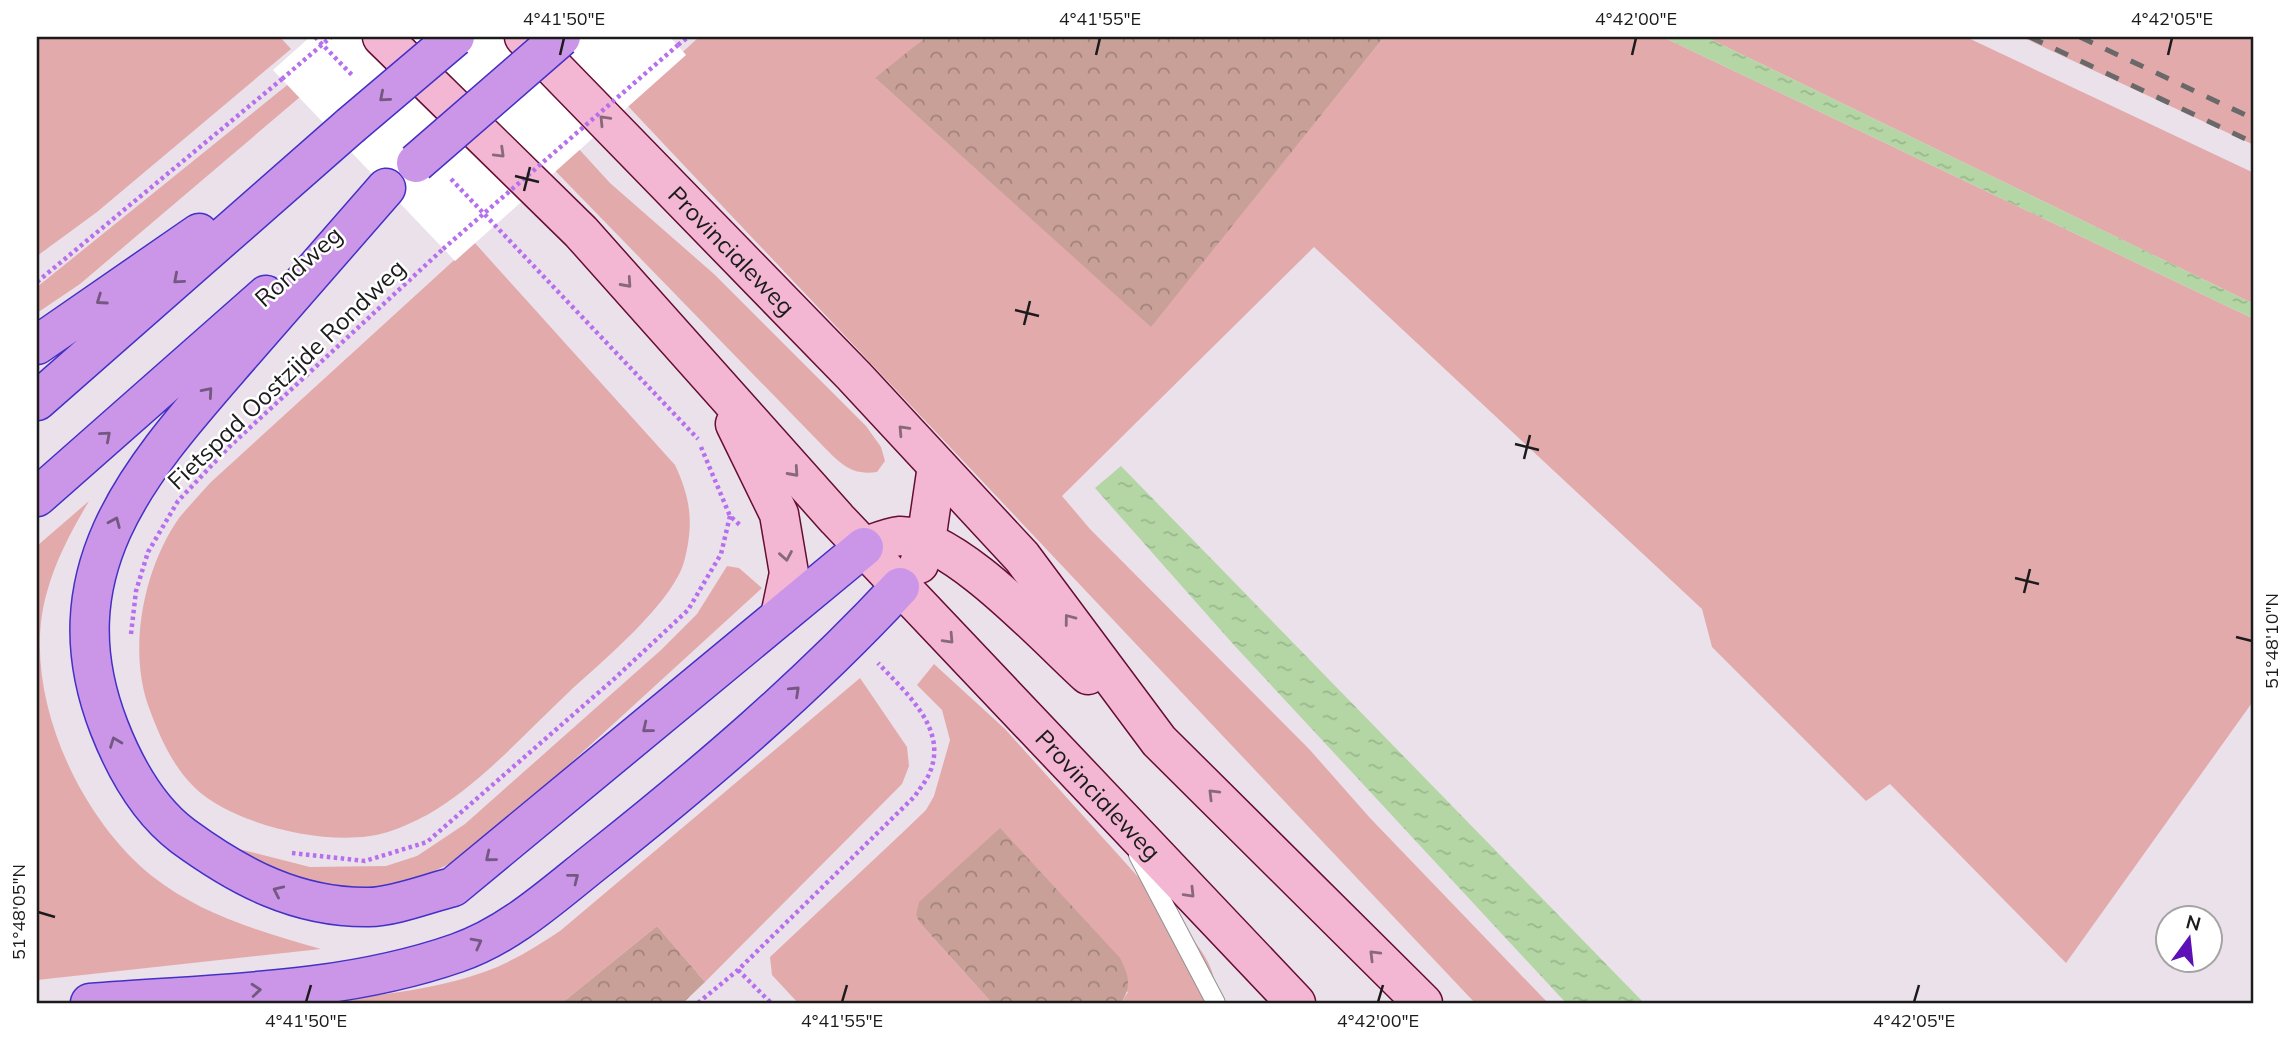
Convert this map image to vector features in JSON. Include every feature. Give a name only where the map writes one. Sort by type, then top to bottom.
[{"type":"highway","points":[[37,401],[454,37]]},
{"type":"highway","name":"Rondweg","points":[[37,497],[561,37]]},
{"type":"highway","points":[[37,345],[339,136]]},
{"type":"highway","points":[[386,188],[164,444],[122,506],[103,551],[89,622],[92,666],[101,706],[125,767],[168,825],[227,868],[290,896],[371,907],[453,887],[864,547]]},
{"type":"highway","points":[[90,1003],[354,981],[458,953],[520,920],[663,808],[755,729],[853,637],[900,587]]},
{"type":"main road","name":"Provincialeweg","points":[[382,37],[581,232],[900,587],[1296,1003]]},
{"type":"main road","name":"Provincialeweg","points":[[524,37],[854,376],[1022,556],[1159,741]]},
{"type":"main road","name":"Provincialeweg","points":[[714,381],[779,514],[789,573],[780,616]]},
{"type":"main road","points":[[900,587],[918,565],[926,541],[937,466]]},
{"type":"main road","name":"Provincialeweg","points":[[864,547],[899,536],[926,541],[962,561],[1159,741],[1423,1003]]},
{"type":"lane","points":[[1121,821],[1216,1003]]},
{"type":"path","points":[[315,37],[362,86]]},
{"type":"path","points":[[37,282],[331,37]]},
{"type":"path","name":"Fietspad Oostzijde Rondweg","points":[[131,638],[136,591],[148,552],[177,501],[229,447],[443,249],[688,37]]},
{"type":"path","points":[[288,853],[365,860],[427,842],[614,680],[688,610],[721,554],[730,516],[696,435],[447,175]]},
{"type":"path","points":[[698,1003],[738,970],[915,796],[931,771],[934,749],[932,729],[919,708]]},
{"type":"path","points":[[738,970],[771,1003]]},
{"type":"shaded area","points":[[37,37],[280,37],[291,49],[97,212],[37,256]]},
{"type":"shaded area","points":[[425,37],[578,148],[610,183],[714,274],[866,426],[881,447],[885,461],[877,472],[852,470],[834,457]]},
{"type":"shaded area","points":[[699,37],[926,37],[876,79],[1151,326],[1384,37],[1663,37],[2254,319],[2254,700],[2066,963],[1890,784],[1866,801],[1712,647],[1702,609],[1314,247],[1062,496],[1090,529],[1310,750],[1370,818],[1548,1003],[1475,1003],[626,104]]},
{"type":"shaded area","points":[[1706,37],[1966,37],[2254,173],[2254,304]]},
{"type":"shaded area","points":[[2022,37],[2254,37],[2254,145]]},
{"type":"shaded area","points":[[291,82],[300,97],[80,284],[37,313],[37,287]]},
{"type":"shaded area","points":[[474,242],[675,465],[688,501],[690,524],[684,562],[666,595],[635,631],[484,773],[427,815],[393,830],[366,837],[314,836],[259,823],[212,801],[194,787],[172,759],[152,716],[142,682],[139,658],[143,608],[157,560],[179,518],[211,482]]},
{"type":"shaded area","points":[[89,501],[55,568],[40,629],[41,668],[48,708],[61,748],[78,785],[100,820],[125,851],[171,890],[233,921],[321,949],[37,980],[37,546]]},
{"type":"shaded area","points":[[727,566],[739,568],[762,588],[517,812],[457,860],[414,881],[371,891],[306,883],[223,845],[310,867],[386,866],[417,856],[465,824],[661,650],[697,614]]},
{"type":"shaded area","points":[[934,664],[1005,729],[1185,929],[1209,963],[1214,982],[1212,1003],[1121,1003],[1128,992],[916,915],[919,922],[992,1003],[798,1003],[772,975],[770,957],[926,810],[934,796],[950,740],[942,710],[917,685]]},
{"type":"shaded area","points":[[860,678],[907,747],[909,766],[902,784],[705,982],[657,926],[562,1003],[292,1003],[438,985],[484,972],[524,954],[560,931]]},
{"type":"green space","points":[[926,37],[1384,37],[1151,327],[875,78]]},
{"type":"green space","points":[[1000,828],[1120,958],[1128,981],[1121,1003],[992,1003],[919,922],[916,915],[919,902]]},
{"type":"green space","points":[[657,926],[705,982],[683,1003],[562,1003]]},
{"type":"water","points":[[1663,37],[1706,37],[2254,304],[2254,319]]},
{"type":"water","points":[[1121,466],[1644,1003],[1566,1003],[1233,644],[1095,488]]},
{"type":"pier","points":[[310,37],[670,37],[686,55],[455,261],[273,70]]},
{"type":"railway","points":[[2030,37],[2254,143]]},
{"type":"railway","points":[[2080,37],[2254,119]]}]
